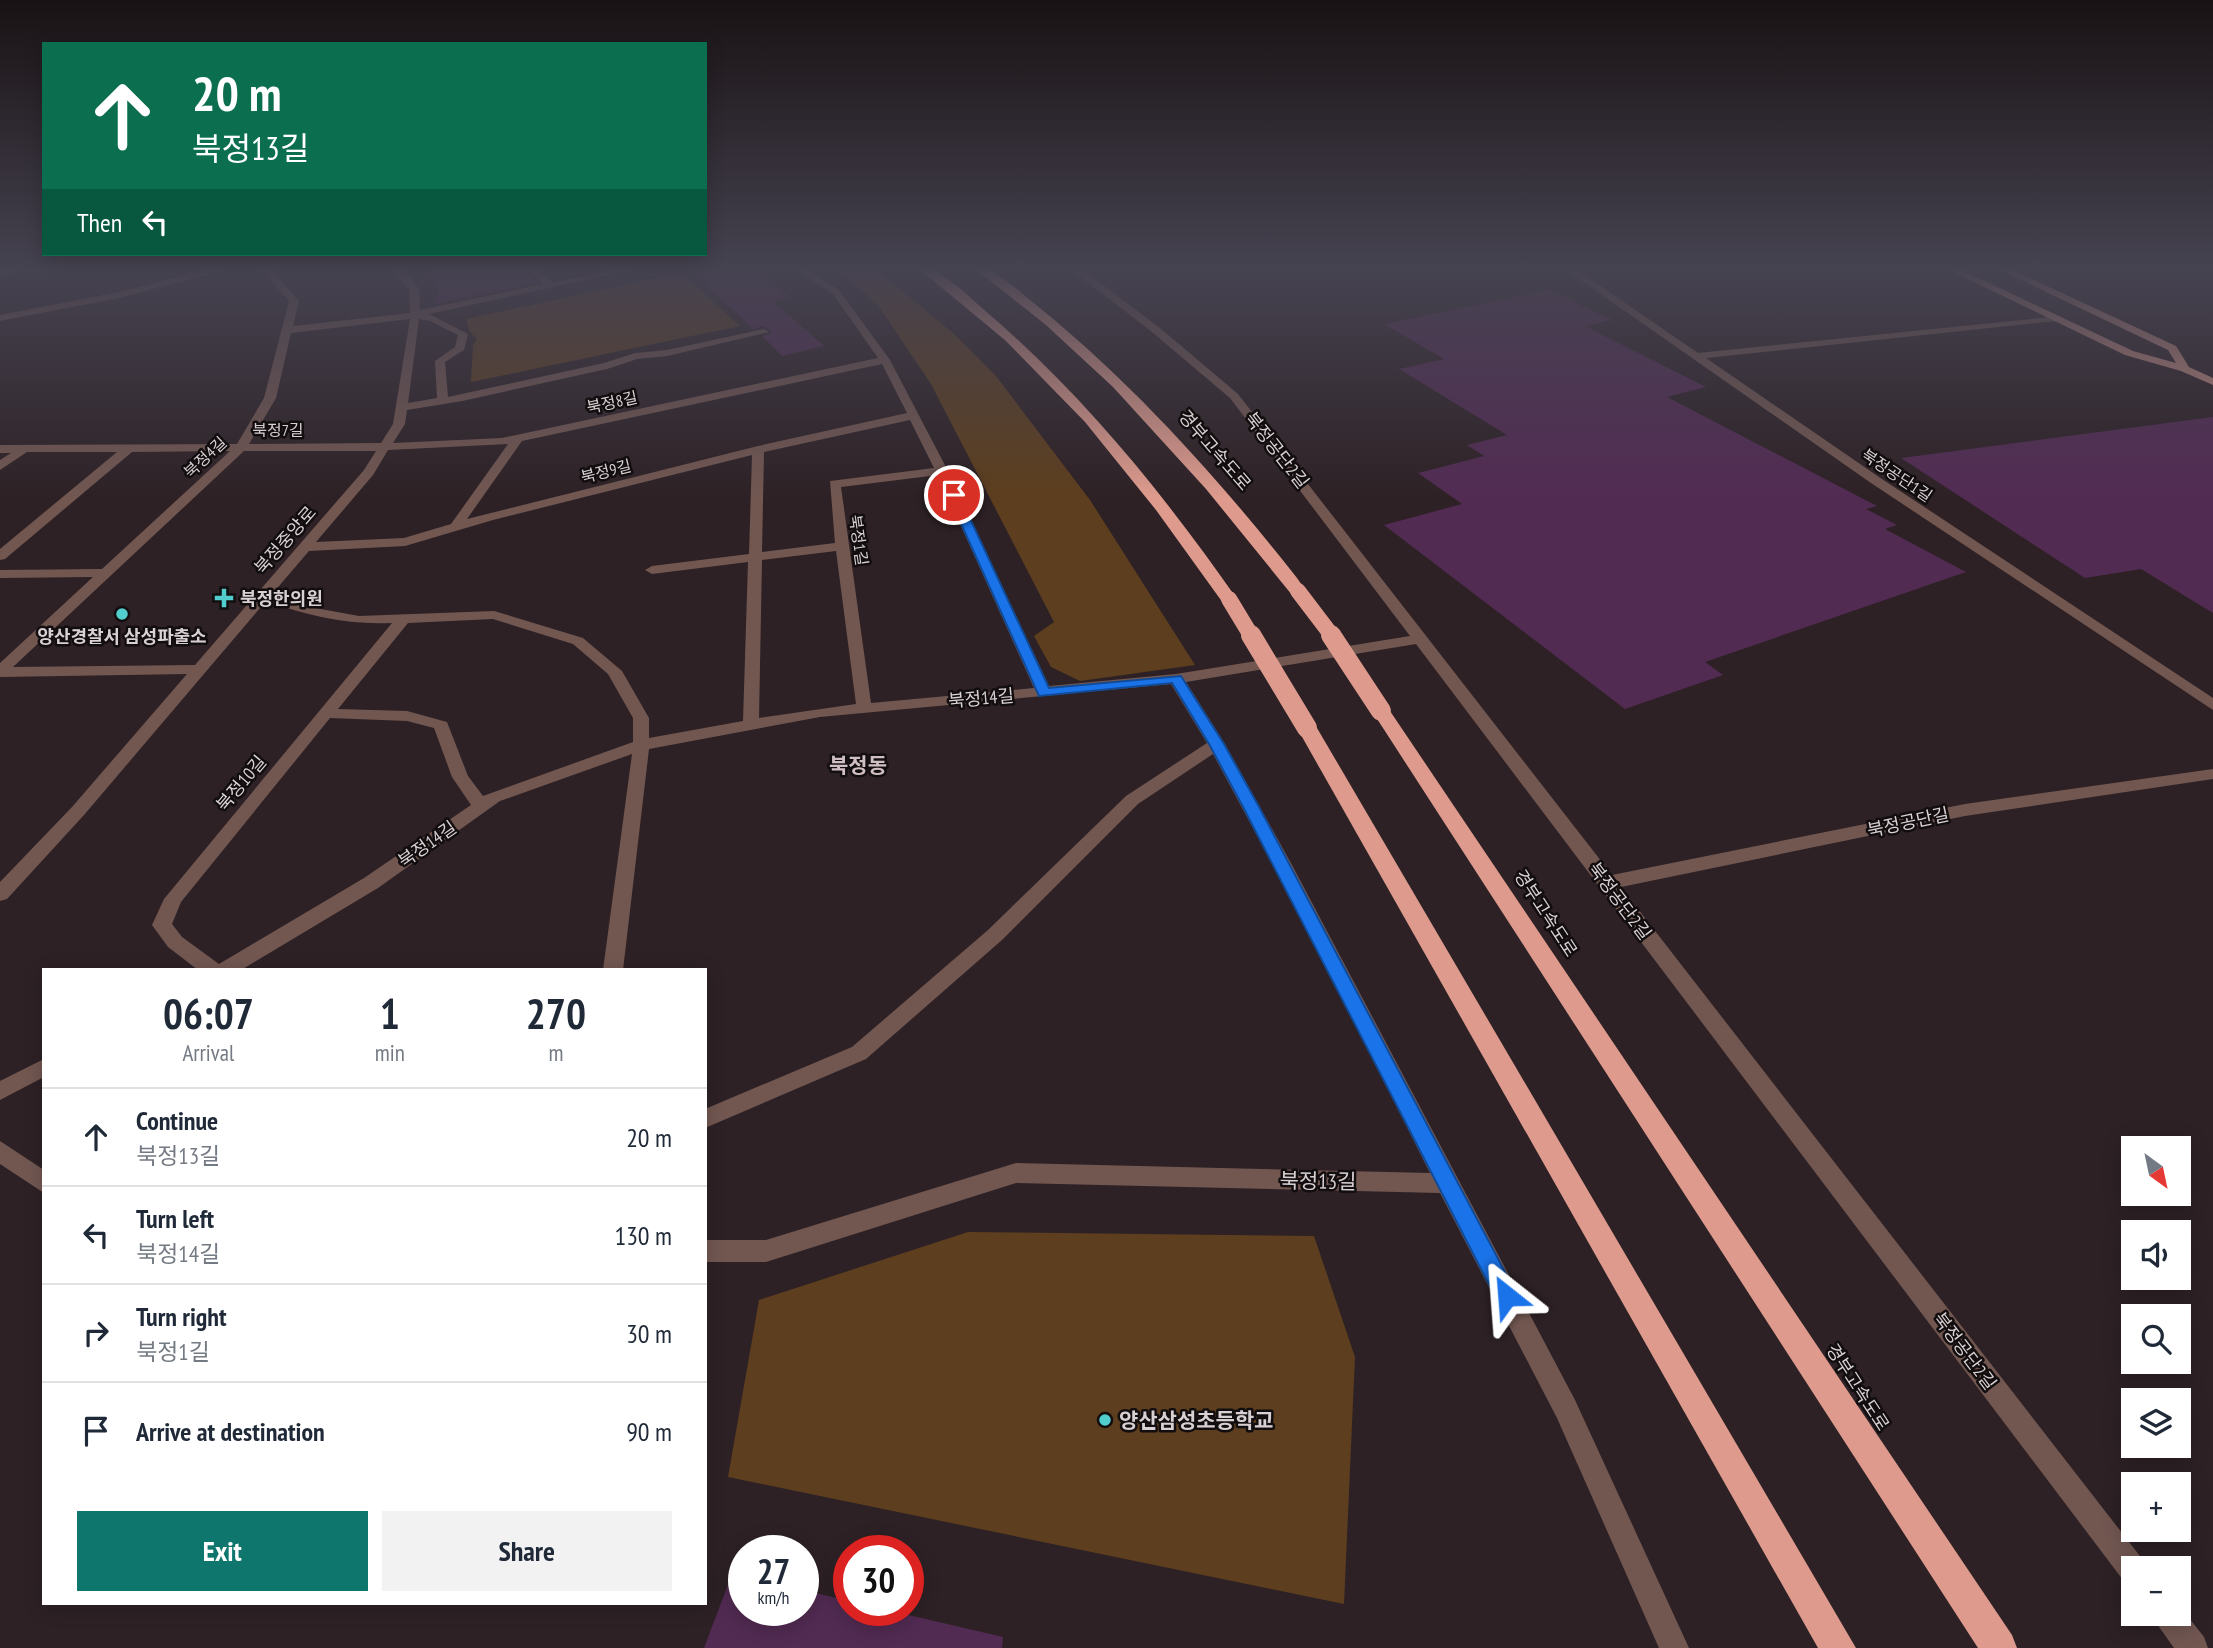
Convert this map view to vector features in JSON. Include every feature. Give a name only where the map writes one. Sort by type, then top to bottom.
[{"type":"highway","points":[[1015,344],[1082,408],[1183,535],[1229,599],[1307,728],[1838,1648]]},
{"type":"highway","name":"경부고속도로","points":[[1073,344],[1126,391],[1207,480],[1332,636],[1999,1648]]},
{"type":"main road","points":[[2110,344],[2129,353],[2185,369],[2213,382]]},
{"type":"main road","points":[[2163,344],[2172,348],[2185,369]]},
{"type":"street","name":"북정4길","points":[[0,672],[241,448],[270,398],[284,344]]},
{"type":"street","name":"북정중앙로","points":[[0,894],[78,811],[369,471],[399,424],[411,344]]},
{"type":"street","points":[[443,401],[440,361],[460,348],[461,344]]},
{"type":"street","points":[[402,407],[443,401],[607,366],[635,356],[667,353],[709,344]]},
{"type":"street","points":[[873,344],[915,415],[1044,693]]},
{"type":"street","name":"북정공단2길","points":[[1172,344],[1234,396],[2122,1556]]},
{"type":"street","name":"북정공단1길","points":[[1678,344],[1875,480],[2213,705]]},
{"type":"street","points":[[1695,356],[1810,344]]},
{"type":"street","name":"북정8길","points":[[384,447],[502,442],[884,360]]},
{"type":"street","name":"북정9길","points":[[304,547],[405,542],[456,526],[758,450],[915,415]]},
{"type":"street","points":[[456,526],[518,438]]},
{"type":"street","name":"북정7길","points":[[0,449],[384,447]]},
{"type":"street","points":[[0,556],[130,448]]},
{"type":"street","points":[[0,466],[24,449]]},
{"type":"street","points":[[751,723],[758,450]]},
{"type":"street","name":"북정1길","points":[[864,708],[834,484],[942,471]]},
{"type":"street","points":[[653,570],[842,546]]},
{"type":"street","points":[[0,575],[105,573]]},
{"type":"street","points":[[264,594],[312,612],[347,618],[403,620],[494,615],[578,641],[614,671],[641,718],[641,745],[613,968]]},
{"type":"street","name":"북정10길","points":[[210,968],[175,942],[162,925],[173,899],[403,620]]},
{"type":"street","name":"북정14길","points":[[227,968],[370,883],[494,797],[641,745],[820,712],[1176,679],[1419,639]]},
{"type":"street","points":[[0,672],[200,669]]},
{"type":"street","points":[[1176,679],[1217,744],[1566,1409],[1674,1648]]},
{"type":"street","points":[[325,713],[407,716],[441,725],[460,777],[481,806]]},
{"type":"street","points":[[707,1118],[859,1053],[995,935],[1132,800],[1217,744]]},
{"type":"street","name":"북정공단길","points":[[1606,883],[1730,860],[1965,810],[2213,774]]},
{"type":"street","points":[[0,1091],[42,1068]]},
{"type":"street","points":[[0,1151],[42,1181]]},
{"type":"street","name":"북정13길","points":[[707,1251],[766,1251],[1016,1173],[1447,1183]]},
{"type":"street","points":[[2176,1626],[2193,1648]]},
{"type":"shaded area","points":[[474,344],[654,344],[471,382]]},
{"type":"shaded area","points":[[904,344],[964,344],[996,376],[1090,500],[1195,665],[1080,681],[1051,667],[1034,636],[1054,622],[931,384]]},
{"type":"shaded area","points":[[968,1232],[1314,1236],[1355,1357],[1344,1604],[728,1477],[759,1300]]},
{"type":"building","points":[[770,344],[824,346],[782,356]]},
{"type":"building","points":[[1418,344],[1621,344],[1706,387],[1667,397],[1877,506],[1866,509],[1897,525],[1885,529],[1966,572],[1705,662],[1723,675],[1625,709],[1384,525],[1462,504],[1418,473],[1484,456],[1467,445],[1507,435],[1399,369],[1444,359]]},
{"type":"building","points":[[2213,417],[2213,613],[2141,569],[2085,578],[1901,458]]},
{"type":"building","points":[[728,1584],[728,1626],[819,1626],[819,1594],[833,1597],[833,1626],[924,1626],[924,1619],[1003,1637],[1002,1648],[704,1648]]},
{"type":"place","name":"북정한의원","points":[[224,598]]},
{"type":"place","name":"양산경찰서 삼성파출소","points":[[122,614]]},
{"type":"place","name":"양산삼성초등학교","points":[[1105,1420]]},
{"type":"district","name":"북정동","points":[[858,765]]},
{"type":"route","points":[[954,495],[1044,693],[1176,679],[1217,744],[1250,805],[1507,1296]]}]
